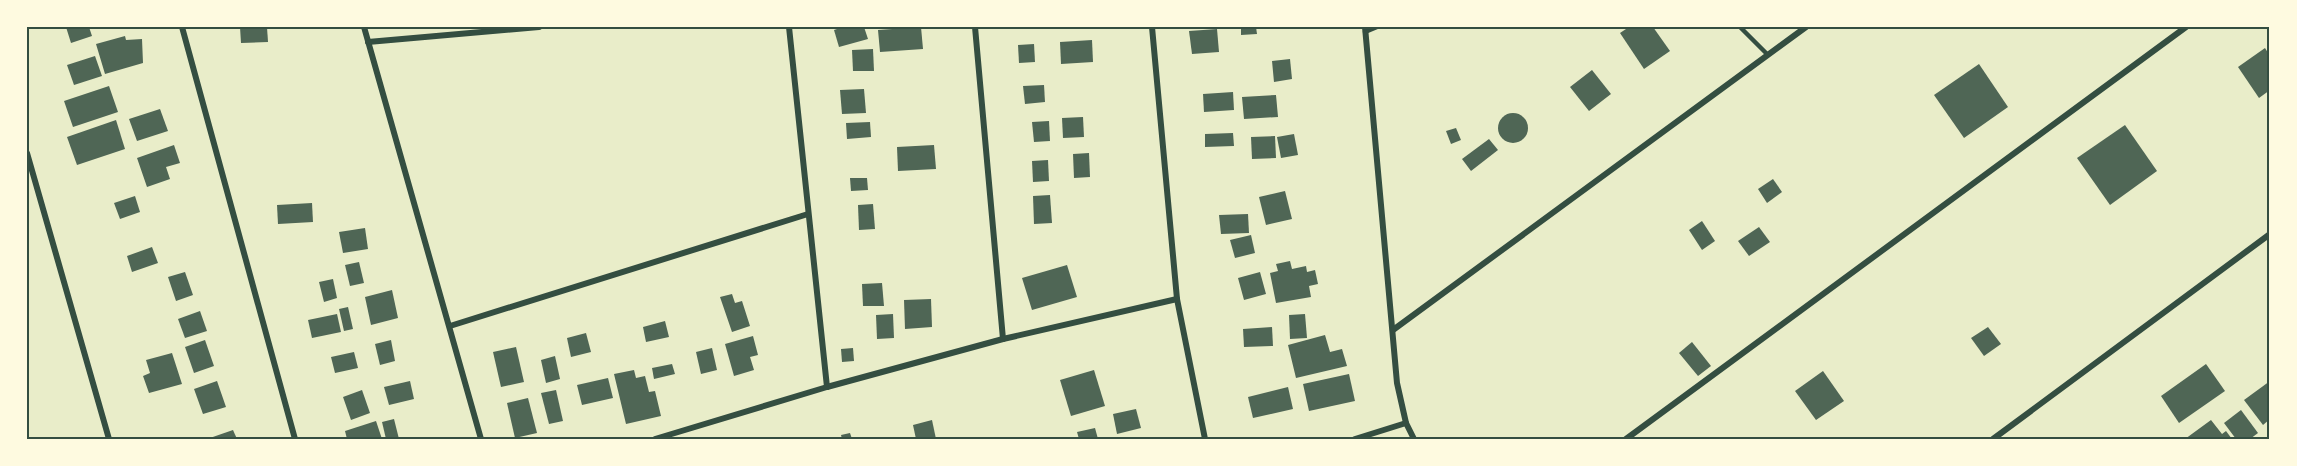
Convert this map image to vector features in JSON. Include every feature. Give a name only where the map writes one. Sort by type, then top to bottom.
[{"type":"street","points":[[182,27],[296,439]]},
{"type":"street","points":[[364,27],[481,439]]},
{"type":"street","points":[[368,42],[539,27]]},
{"type":"street","points":[[789,27],[827,387]]},
{"type":"street","points":[[975,27],[1003,339]]},
{"type":"street","points":[[1152,27],[1177,299],[1205,439]]},
{"type":"street","points":[[1393,330],[1806,27]]},
{"type":"street","points":[[1626,439],[2186,27]]},
{"type":"street","points":[[1365,30],[1381,230],[1397,383],[1406,423],[1414,439]]},
{"type":"street","points":[[27,153],[109,439]]},
{"type":"street","points":[[450,326],[808,214]]},
{"type":"street","points":[[1993,439],[2270,234]]},
{"type":"street","points":[[655,439],[827,387],[1003,339],[1177,299]]},
{"type":"street","points":[[1355,439],[1406,423]]},
{"type":"lane","points":[[1365,30],[1377,27]]},
{"type":"lane","points":[[1740,27],[1768,55]]},
{"type":"building","points":[[66,27],[89,27],[92,36],[71,43]]},
{"type":"building","points":[[240,27],[267,27],[268,42],[241,43]]},
{"type":"building","points":[[843,27],[864,27],[868,39],[839,47],[834,30]]},
{"type":"building","points":[[921,27],[923,49],[880,52],[878,30]]},
{"type":"building","points":[[1241,27],[1256,27],[1257,34],[1241,35]]},
{"type":"building","points":[[1629,27],[1653,27],[1670,51],[1644,69],[1620,33]]},
{"type":"building","points":[[1217,29],[1219,52],[1192,54],[1189,31]]},
{"type":"building","points":[[125,36],[126,40],[142,39],[143,63],[105,74],[96,44]]},
{"type":"building","points":[[1092,40],[1093,62],[1061,64],[1060,42]]},
{"type":"building","points":[[1034,44],[1035,62],[1019,63],[1018,45]]},
{"type":"building","points":[[2265,48],[2270,56],[2270,90],[2259,98],[2238,67]]},
{"type":"building","points":[[873,49],[874,71],[853,71],[852,50]]},
{"type":"building","points":[[95,56],[102,76],[74,85],[67,65]]},
{"type":"building","points":[[1290,59],[1292,79],[1274,82],[1272,61]]},
{"type":"building","points":[[1979,64],[2008,107],[1964,138],[1934,95]]},
{"type":"building","points":[[1592,70],[1611,94],[1589,111],[1570,87]]},
{"type":"building","points":[[1044,85],[1045,102],[1025,104],[1023,86]]},
{"type":"building","points":[[109,86],[118,112],[73,127],[64,101]]},
{"type":"building","points":[[864,89],[866,113],[842,114],[840,90]]},
{"type":"building","points":[[1233,92],[1234,110],[1204,112],[1203,94]]},
{"type":"building","points":[[1276,95],[1278,117],[1244,119],[1242,97]]},
{"type":"building","points":[[160,109],[168,131],[137,141],[129,119]]},
{"type":"building","points":[[1513,113],[1519,114],[1527,122],[1527,134],[1519,142],[1513,143],[1507,142],[1499,134],[1498,128],[1499,122],[1507,114]]},
{"type":"building","points":[[1083,117],[1084,137],[1063,138],[1062,118]]},
{"type":"building","points":[[116,120],[125,149],[77,165],[67,137]]},
{"type":"building","points":[[1049,121],[1050,141],[1034,142],[1032,122]]},
{"type":"building","points":[[870,122],[871,137],[847,139],[846,123]]},
{"type":"building","points":[[2125,125],[2157,171],[2110,205],[2077,158]]},
{"type":"building","points":[[1456,128],[1461,140],[1451,144],[1446,131]]},
{"type":"building","points":[[1233,133],[1234,146],[1205,147],[1205,134]]},
{"type":"building","points":[[1294,134],[1298,155],[1281,158],[1277,137]]},
{"type":"building","points":[[1275,136],[1276,158],[1252,159],[1251,137]]},
{"type":"building","points":[[1489,139],[1498,150],[1471,171],[1462,159]]},
{"type":"building","points":[[174,145],[180,163],[166,167],[170,179],[147,187],[137,158]]},
{"type":"building","points":[[934,145],[936,169],[898,171],[897,147]]},
{"type":"building","points":[[1089,153],[1090,177],[1074,178],[1073,154]]},
{"type":"building","points":[[1048,160],[1049,181],[1033,182],[1032,161]]},
{"type":"building","points":[[850,178],[867,178],[868,190],[851,191]]},
{"type":"building","points":[[1773,179],[1782,192],[1767,203],[1758,189]]},
{"type":"building","points":[[1285,191],[1292,219],[1266,225],[1259,197]]},
{"type":"building","points":[[1050,195],[1052,223],[1034,224],[1033,196]]},
{"type":"building","points":[[135,196],[140,212],[120,219],[114,203]]},
{"type":"building","points":[[312,203],[313,222],[278,224],[277,205]]},
{"type":"building","points":[[873,204],[875,229],[859,230],[858,205]]},
{"type":"building","points":[[1248,214],[1249,233],[1221,234],[1219,215]]},
{"type":"building","points":[[1702,221],[1715,241],[1702,250],[1689,230]]},
{"type":"building","points":[[1759,227],[1770,242],[1749,256],[1738,241]]},
{"type":"building","points":[[365,228],[368,249],[343,253],[339,232]]},
{"type":"building","points":[[1251,235],[1255,253],[1235,258],[1230,240]]},
{"type":"building","points":[[152,247],[158,263],[132,272],[127,256]]},
{"type":"building","points":[[1290,261],[1292,269],[1306,266],[1307,272],[1315,270],[1318,284],[1309,286],[1311,297],[1276,303],[1270,273],[1278,271],[1276,264]]},
{"type":"building","points":[[359,262],[364,283],[350,286],[345,265]]},
{"type":"building","points":[[1067,265],[1077,297],[1032,310],[1022,278]]},
{"type":"building","points":[[185,272],[193,295],[176,301],[168,277]]},
{"type":"building","points":[[1260,272],[1266,294],[1244,300],[1238,278]]},
{"type":"building","points":[[333,279],[337,298],[324,302],[319,282]]},
{"type":"building","points":[[882,283],[884,306],[863,306],[862,284]]},
{"type":"building","points":[[392,290],[398,318],[371,325],[365,297]]},
{"type":"building","points":[[732,294],[735,303],[742,301],[750,326],[732,332],[720,297]]},
{"type":"building","points":[[931,299],[932,327],[905,329],[904,300]]},
{"type":"building","points":[[348,307],[353,329],[344,331],[339,309]]},
{"type":"building","points":[[200,311],[207,331],[185,338],[178,319]]},
{"type":"building","points":[[337,314],[341,332],[312,338],[308,320]]},
{"type":"building","points":[[893,314],[894,338],[877,339],[876,315]]},
{"type":"building","points":[[1305,314],[1307,338],[1290,339],[1289,315]]},
{"type":"building","points":[[665,321],[669,337],[646,342],[643,327]]},
{"type":"building","points":[[1272,327],[1273,346],[1244,347],[1243,329]]},
{"type":"building","points":[[1988,327],[2001,344],[1984,356],[1971,338]]},
{"type":"building","points":[[586,333],[591,352],[571,357],[567,338]]},
{"type":"building","points":[[1325,335],[1330,352],[1342,349],[1347,366],[1296,378],[1288,345]]},
{"type":"building","points":[[753,336],[758,355],[750,357],[754,370],[734,376],[725,344]]},
{"type":"building","points":[[205,340],[214,366],[194,373],[185,347]]},
{"type":"building","points":[[391,340],[395,361],[380,365],[375,344]]},
{"type":"building","points":[[1692,342],[1711,366],[1698,376],[1679,353]]},
{"type":"building","points":[[516,347],[524,382],[501,387],[493,352]]},
{"type":"building","points":[[712,348],[717,370],[701,374],[696,352]]},
{"type":"building","points":[[853,348],[854,361],[842,362],[841,349]]},
{"type":"building","points":[[354,352],[358,368],[335,373],[331,357]]},
{"type":"building","points":[[172,353],[182,384],[149,393],[143,376],[150,373],[146,360]]},
{"type":"building","points":[[555,356],[560,379],[546,383],[541,360]]},
{"type":"building","points":[[672,364],[675,374],[654,379],[652,368]]},
{"type":"building","points":[[2206,364],[2225,391],[2179,423],[2161,396]]},
{"type":"building","points":[[634,370],[636,378],[645,376],[649,392],[655,391],[661,416],[626,424],[614,374]]},
{"type":"building","points":[[1094,370],[1105,406],[1071,416],[1060,380]]},
{"type":"building","points":[[1823,371],[1844,401],[1816,420],[1795,391]]},
{"type":"building","points":[[1349,374],[1355,401],[1309,411],[1303,384]]},
{"type":"building","points":[[608,378],[613,398],[582,405],[577,385]]},
{"type":"building","points":[[217,381],[226,407],[203,414],[194,389]]},
{"type":"building","points":[[410,381],[414,399],[389,405],[384,387]]},
{"type":"building","points":[[2270,381],[2270,419],[2263,425],[2244,400]]},
{"type":"building","points":[[1288,387],[1293,409],[1253,418],[1248,397]]},
{"type":"building","points":[[362,390],[370,413],[351,420],[343,397]]},
{"type":"building","points":[[556,390],[563,421],[549,424],[541,393]]},
{"type":"building","points":[[528,398],[537,433],[515,438],[507,403]]},
{"type":"building","points":[[1136,409],[1141,428],[1117,434],[1113,414]]},
{"type":"building","points":[[2241,410],[2258,433],[2250,439],[2236,439],[2224,423]]},
{"type":"building","points":[[394,419],[399,439],[386,439],[382,422]]},
{"type":"building","points":[[932,420],[936,439],[916,439],[913,425]]},
{"type":"building","points":[[2211,420],[2222,434],[2226,431],[2232,439],[2185,439]]},
{"type":"building","points":[[376,421],[382,439],[347,439],[345,431]]},
{"type":"building","points":[[1095,428],[1098,439],[1079,439],[1077,432]]},
{"type":"building","points":[[233,430],[237,439],[207,439]]},
{"type":"building","points":[[850,433],[852,439],[842,439],[841,435]]}]
